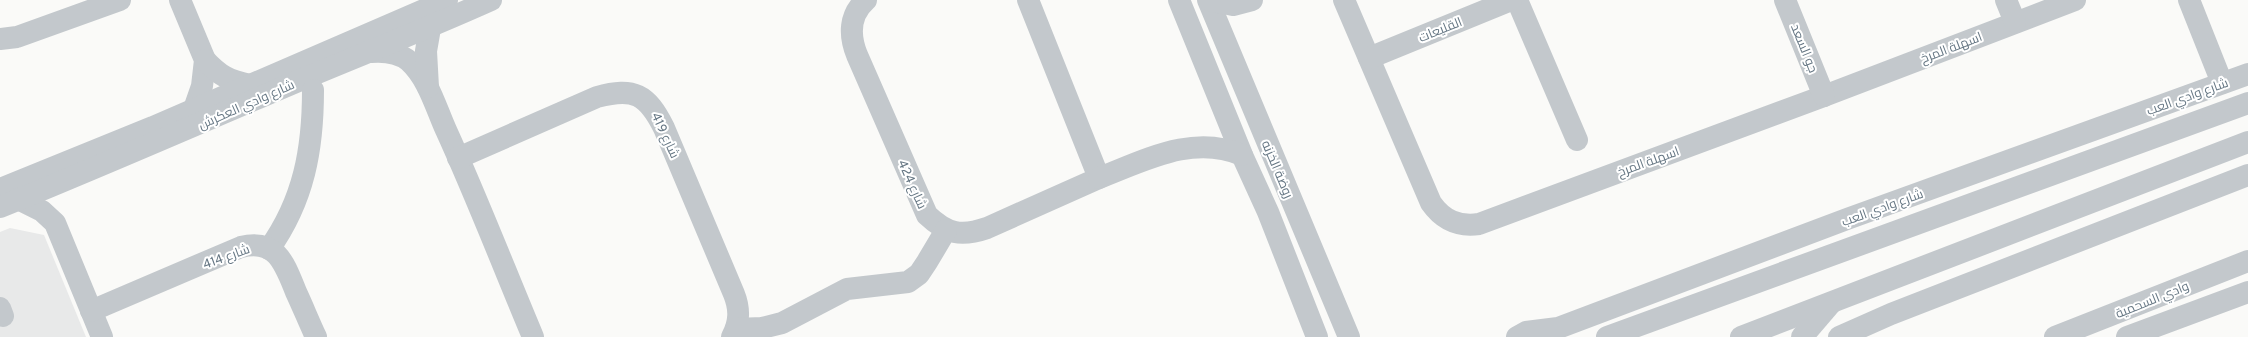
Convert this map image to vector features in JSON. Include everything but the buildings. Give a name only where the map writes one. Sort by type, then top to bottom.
[{"type":"street","points":[[0,40],[17,37],[120,0]]},
{"type":"street","points":[[180,0],[205,60],[218,74],[228,80],[250,85]]},
{"type":"street","name":"شارع وادي العكرش","points":[[6,198],[194,109],[447,0]]},
{"type":"street","name":"شارع وادي العكرش","points":[[6,198],[57,183],[160,142],[310,76],[430,28],[491,0]]},
{"type":"street","name":"شارع 424","points":[[866,0],[856,13],[852,23],[853,45],[921,204],[927,215],[946,230],[961,234],[975,233],[1100,178],[1174,150],[1206,146],[1224,148],[1242,155]]},
{"type":"street","points":[[1028,0],[1100,178]]},
{"type":"street","name":"روضة الخزنه","points":[[1179,0],[1242,155],[1268,212],[1315,335]]},
{"type":"street","points":[[1208,0],[1224,4],[1247,2]]},
{"type":"street","name":"روضة الخزنه","points":[[1208,0],[1349,337]]},
{"type":"street","name":"اسهلة المرخ","points":[[1344,0],[1430,203],[1443,217],[1456,223],[1470,225],[1484,222],[1824,96],[2075,0]]},
{"type":"street","name":"القليعات","points":[[1368,58],[1511,0]]},
{"type":"street","points":[[1517,0],[1577,140]]},
{"type":"street","name":"جو السعد","points":[[1785,0],[1824,96]]},
{"type":"street","points":[[2006,0],[2015,22]]},
{"type":"street","points":[[2189,0],[2222,83]]},
{"type":"street","points":[[1222,35],[1247,2]]},
{"type":"street","points":[[429,92],[426,58],[430,28]]},
{"type":"street","points":[[371,52],[390,53],[408,60],[424,81],[533,337]]},
{"type":"street","points":[[194,109],[202,86],[205,60]]},
{"type":"street","name":"شارع وادي العب","points":[[1517,337],[1526,332],[1558,328],[1847,219],[2248,74]]},
{"type":"street","points":[[2241,105],[2248,88]]},
{"type":"street","points":[[269,249],[287,222],[298,198],[305,174],[313,117],[313,90]]},
{"type":"street","name":"شارع 419","points":[[458,158],[597,97],[617,92],[632,93],[645,100],[655,109],[664,128],[734,294],[738,305],[739,317],[734,333]]},
{"type":"street","name":"شارع وادي العب","points":[[1616,335],[2241,105]]},
{"type":"street","points":[[1206,146],[1222,132],[1227,119]]},
{"type":"street","points":[[1741,337],[1833,300],[2248,142]]},
{"type":"street","points":[[2213,156],[2248,157]]},
{"type":"street","points":[[1839,337],[1891,314],[2248,175]]},
{"type":"street","points":[[55,223],[57,183]]},
{"type":"street","points":[[6,198],[42,211],[55,223],[102,337]]},
{"type":"street","points":[[1268,212],[1292,201]]},
{"type":"street","points":[[1822,259],[1847,219]]},
{"type":"street","points":[[734,333],[782,323],[847,289],[908,282],[919,274],[946,230]]},
{"type":"street","name":"شارع 414","points":[[91,311],[241,248],[258,245],[269,249],[280,258],[285,266],[316,337]]},
{"type":"street","name":"وادي السحمية","points":[[2055,337],[2248,261]]},
{"type":"street","name":"وادي السحمية","points":[[2127,337],[2248,292]]},
{"type":"street","points":[[1802,337],[1833,300]]},
{"type":"shaded area","points":[[10,228],[44,235],[86,337],[0,337],[0,232]]}]
